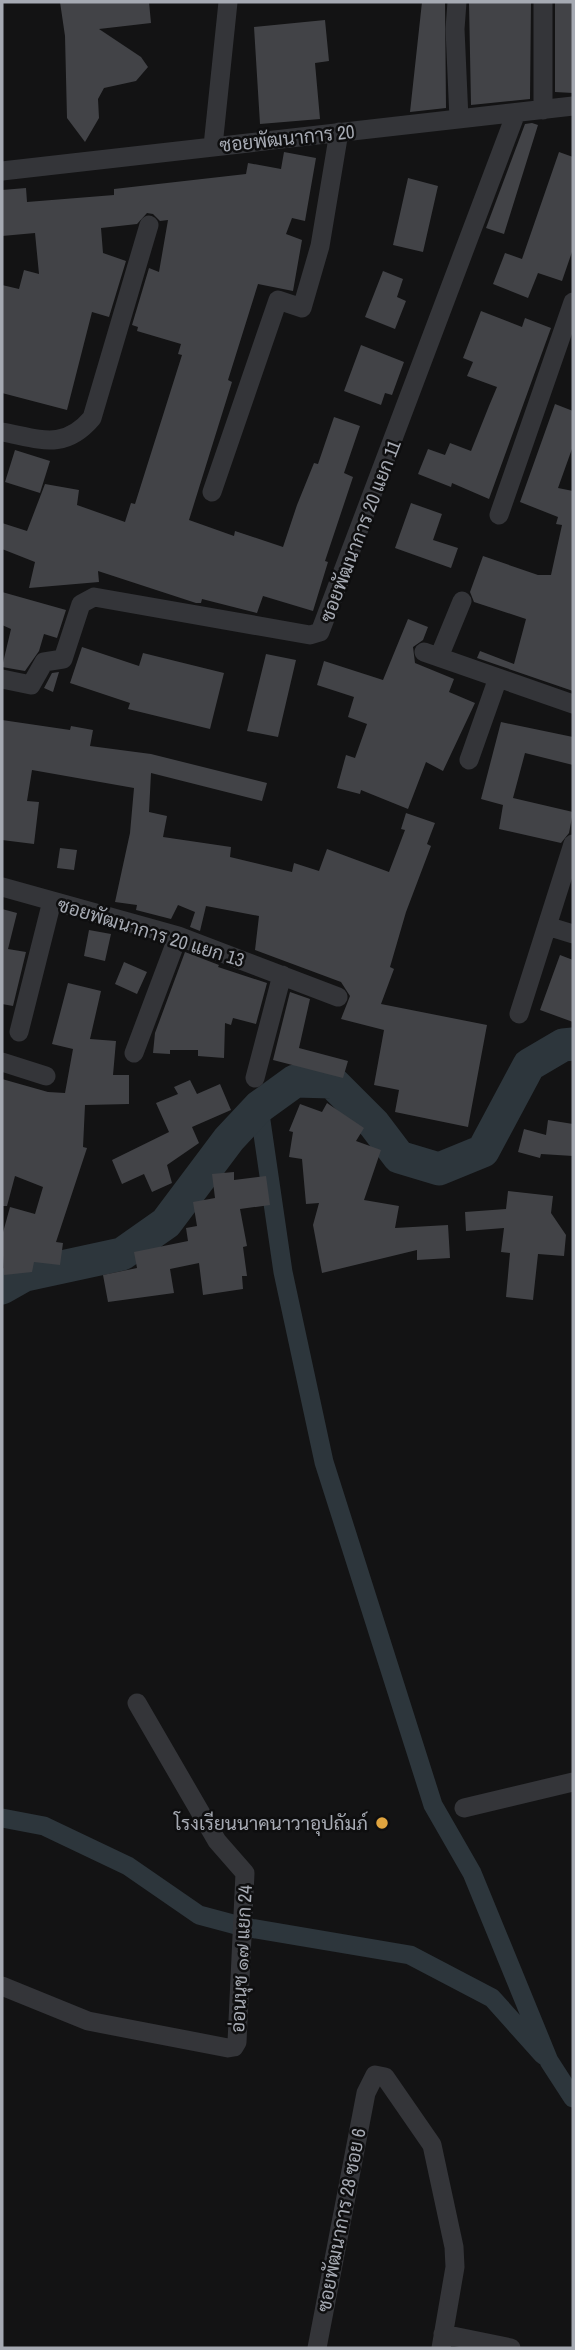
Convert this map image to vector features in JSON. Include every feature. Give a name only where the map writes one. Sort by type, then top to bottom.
[{"type":"street","points":[[213,146],[228,2]]},
{"type":"street","points":[[457,2],[455,29],[458,119]]},
{"type":"street","points":[[543,2],[543,110]]},
{"type":"street","name":"ซอยพัฒนาการ 20","points":[[2,171],[573,106]]},
{"type":"street","name":"ซอยพัฒนาการ 20 แยก 11","points":[[2,679],[31,685],[44,662],[63,659],[81,604],[94,597],[310,635],[320,632],[516,113]]},
{"type":"street","points":[[212,492],[278,300],[302,307],[320,246],[340,132]]},
{"type":"street","points":[[2,432],[55,441],[79,434],[92,418],[149,225]]},
{"type":"street","points":[[499,515],[573,302]]},
{"type":"street","points":[[462,601],[431,655],[573,704]]},
{"type":"street","points":[[469,760],[498,678]]},
{"type":"street","points":[[519,1014],[573,844]]},
{"type":"street","name":"ซอยพัฒนาการ 20 แยก 13","points":[[2,887],[178,936],[338,997]]},
{"type":"street","points":[[19,1032],[52,901]]},
{"type":"street","points":[[547,926],[573,934]]},
{"type":"street","points":[[134,1053],[178,936]]},
{"type":"street","points":[[255,1078],[282,975]]},
{"type":"street","points":[[2,1062],[46,1076]]},
{"type":"street","name":"อ่อนนุช ๑๗ แยก 24","points":[[2,1986],[88,2021],[228,2048],[234,2047],[237,2042],[246,1873],[217,1841],[137,1703]]},
{"type":"street","points":[[464,1808],[573,1782]]},
{"type":"street","name":"ซอยพัฒนาการ 28 ซอย 6","points":[[317,2348],[366,2093],[375,2075],[386,2077],[429,2139],[434,2151],[455,2258],[442,2341]]},
{"type":"street","points":[[442,2341],[511,2348]]},
{"type":"building","points":[[60,2],[149,2],[151,23],[99,29],[141,57],[148,67],[136,81],[104,88],[98,99],[99,118],[85,142],[67,118],[65,36]]},
{"type":"building","points":[[422,2],[445,2],[446,108],[410,112]]},
{"type":"building","points":[[469,2],[531,2],[530,99],[471,105]]},
{"type":"building","points":[[555,2],[573,2],[573,93],[555,92]]},
{"type":"building","points":[[325,20],[329,61],[315,63],[320,119],[260,124],[254,27]]},
{"type":"building","points":[[525,124],[538,125],[504,234],[486,228]]},
{"type":"building","points":[[284,152],[316,158],[305,221],[292,218],[286,234],[302,240],[293,291],[258,284],[228,380],[232,382],[189,520],[234,536],[235,531],[283,547],[297,505],[314,463],[318,464],[334,417],[360,426],[344,473],[353,477],[325,561],[328,562],[313,611],[263,596],[257,613],[202,599],[201,603],[196,603],[98,571],[99,582],[29,588],[35,562],[2,549],[2,523],[27,531],[45,484],[79,490],[77,505],[125,522],[131,503],[135,504],[182,355],[178,354],[181,344],[137,331],[138,327],[132,325],[149,268],[159,272],[168,220],[160,221],[153,214],[147,213],[137,224],[101,228],[103,253],[126,261],[109,317],[92,312],[67,410],[2,393],[2,285],[19,289],[24,270],[39,274],[35,233],[2,236],[2,190],[26,188],[27,202],[114,195],[114,189],[246,174],[248,163],[281,169]]},
{"type":"building","points":[[559,152],[573,157],[573,249],[562,281],[538,273],[528,298],[493,284],[505,253],[522,259]]},
{"type":"building","points":[[408,178],[438,186],[423,252],[393,245]]},
{"type":"building","points":[[383,271],[403,279],[397,297],[406,301],[395,329],[365,317]]},
{"type":"building","points":[[481,311],[522,327],[525,318],[551,328],[489,499],[452,483],[451,487],[418,474],[428,449],[445,455],[450,443],[471,451],[497,387],[467,376],[473,362],[463,358]]},
{"type":"building","points":[[361,345],[404,362],[392,395],[385,393],[381,405],[344,391]]},
{"type":"building","points":[[555,404],[573,411],[573,446],[558,488],[573,491],[573,691],[477,658],[480,651],[514,664],[526,619],[474,602],[470,592],[483,556],[538,575],[551,575],[562,525],[556,524],[558,517],[520,502]]},
{"type":"building","points":[[15,450],[50,461],[40,493],[5,482]]},
{"type":"building","points":[[411,503],[442,514],[433,540],[458,548],[451,568],[395,548]]},
{"type":"building","points":[[2,592],[66,610],[57,638],[44,634],[39,651],[25,671],[2,667],[11,629],[2,625]]},
{"type":"building","points":[[408,619],[428,627],[423,640],[413,647],[415,663],[454,679],[449,692],[475,703],[443,771],[426,762],[408,809],[361,790],[360,794],[337,788],[346,755],[355,758],[367,724],[348,717],[354,697],[317,685],[324,661],[383,680]]},
{"type":"building","points":[[82,647],[139,666],[143,653],[224,673],[210,729],[128,709],[130,703],[70,683]]},
{"type":"building","points":[[266,654],[296,660],[278,737],[247,731]]},
{"type":"building","points":[[59,672],[53,692],[44,688],[52,673]]},
{"type":"building","points":[[2,720],[70,730],[71,726],[93,730],[90,746],[151,754],[267,783],[262,801],[151,773],[149,812],[167,816],[163,837],[231,847],[230,857],[292,872],[294,863],[319,871],[327,849],[389,872],[405,830],[401,829],[406,813],[435,823],[427,844],[431,846],[406,912],[390,967],[394,969],[381,1004],[487,1025],[468,1127],[395,1112],[399,1090],[374,1085],[384,1030],[341,1019],[350,996],[341,982],[255,950],[259,916],[206,906],[200,931],[190,927],[195,912],[178,905],[171,919],[136,910],[137,905],[115,902],[130,833],[134,788],[32,770],[27,801],[39,802],[34,844],[2,840]]},
{"type":"building","points":[[501,722],[573,737],[573,765],[525,753],[513,798],[573,812],[569,833],[561,843],[499,829],[503,805],[481,799]]},
{"type":"building","points":[[60,848],[77,850],[74,870],[57,868]]},
{"type":"building","points":[[2,909],[17,913],[8,949],[26,952],[13,1006],[2,1004]]},
{"type":"building","points":[[89,930],[111,934],[105,961],[84,956]]},
{"type":"building","points":[[185,952],[219,965],[218,967],[267,983],[256,1024],[233,1018],[231,1025],[225,1023],[224,1058],[198,1056],[198,1050],[170,1050],[170,1054],[153,1053],[155,1033]]},
{"type":"building","points":[[560,955],[573,960],[573,1022],[540,1010]]},
{"type":"building","points":[[124,962],[147,972],[137,994],[115,984]]},
{"type":"building","points":[[68,983],[101,991],[90,1039],[116,1041],[113,1075],[129,1075],[129,1104],[85,1105],[83,1147],[87,1148],[56,1242],[63,1243],[60,1265],[34,1262],[32,1272],[4,1275],[2,1236],[10,1207],[35,1214],[43,1187],[15,1176],[7,1206],[2,1206],[2,1079],[48,1092],[65,1093],[73,1049],[52,1044]]},
{"type":"building","points":[[290,992],[310,999],[299,1048],[348,1061],[343,1078],[273,1060]]},
{"type":"building","points":[[190,1080],[197,1094],[220,1084],[231,1110],[192,1127],[199,1143],[167,1165],[172,1183],[152,1192],[144,1174],[122,1184],[112,1160],[169,1132],[156,1103],[178,1094],[174,1087]]},
{"type":"building","points":[[327,1103],[364,1128],[356,1141],[381,1150],[364,1200],[399,1206],[395,1228],[448,1225],[450,1258],[417,1260],[417,1250],[322,1273],[313,1225],[319,1203],[306,1204],[302,1159],[289,1157],[293,1132],[289,1131],[300,1104],[322,1112]]},
{"type":"building","points":[[548,1120],[573,1124],[573,1156],[541,1154],[540,1158],[518,1152],[524,1129],[546,1135]]},
{"type":"building","points":[[234,1172],[234,1180],[266,1176],[270,1205],[240,1209],[247,1246],[243,1247],[247,1276],[242,1276],[243,1289],[203,1295],[199,1263],[170,1269],[174,1293],[108,1302],[103,1275],[137,1268],[134,1252],[188,1241],[186,1228],[197,1226],[193,1202],[215,1198],[212,1174]]},
{"type":"building","points":[[508,1191],[553,1196],[551,1213],[566,1235],[564,1256],[538,1254],[533,1300],[506,1297],[510,1253],[501,1252],[504,1228],[466,1231],[465,1212],[506,1209]]},
{"type":"waterway","points":[[2,1288],[25,1275],[122,1254],[166,1223],[229,1139],[259,1107],[295,1081],[332,1082],[374,1124],[399,1157],[439,1169],[483,1151],[529,1065],[563,1045],[573,1044]]},
{"type":"waterway","points":[[259,1107],[283,1272],[324,1462],[433,1805],[472,1873],[549,2061],[573,2098]]},
{"type":"waterway","points":[[2,1818],[44,1826],[128,1866],[199,1915],[244,1927],[410,1955],[492,1998],[543,2055]]},
{"type":"place","name":"โรงเรียนนาคนาวาอุปถัมภ์","points":[[382,1823]]}]
